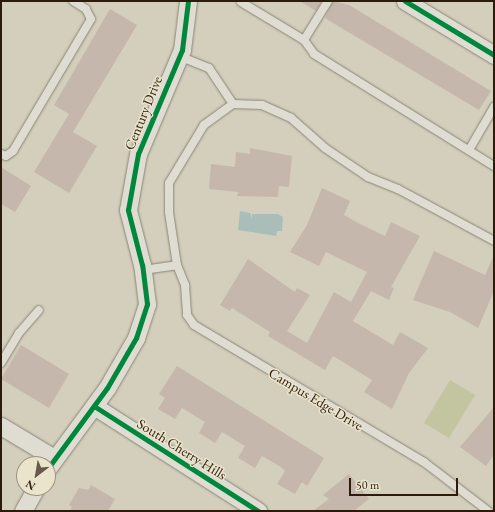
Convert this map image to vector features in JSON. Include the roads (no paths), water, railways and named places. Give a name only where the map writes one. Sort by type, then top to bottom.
[{"type":"street","name":"Century Drive","points":[[56,456],[94,406],[136,338],[147,304],[143,270],[128,210],[138,154],[179,56],[188,1]]},
{"type":"street","points":[[405,1],[494,55]]},
{"type":"street","name":"South Cherry Hills","points":[[94,406],[258,511]]},
{"type":"street","points":[[1,426],[42,456]]},
{"type":"street","points":[[23,511],[31,496]]},
{"type":"lane","points":[[1,154],[6,156],[13,151],[91,19],[86,9],[73,1]]},
{"type":"lane","points":[[304,40],[328,1]]},
{"type":"lane","points":[[241,2],[304,40],[314,54],[494,166]]},
{"type":"lane","points":[[179,56],[210,68],[233,104],[262,105],[291,118],[325,148],[368,177],[398,189],[494,241]]},
{"type":"lane","name":"Campus Edge Drive","points":[[233,104],[204,124],[169,183],[169,212],[177,265],[185,285],[187,316],[194,325],[424,462],[488,511]]},
{"type":"lane","points":[[469,150],[494,107]]},
{"type":"lane","points":[[143,270],[177,265]]},
{"type":"lane","points":[[1,363],[19,333],[39,310]]},
{"type":"water","points":[[240,211],[250,213],[252,219],[252,214],[278,214],[283,217],[282,231],[277,231],[276,236],[238,230]]}]
